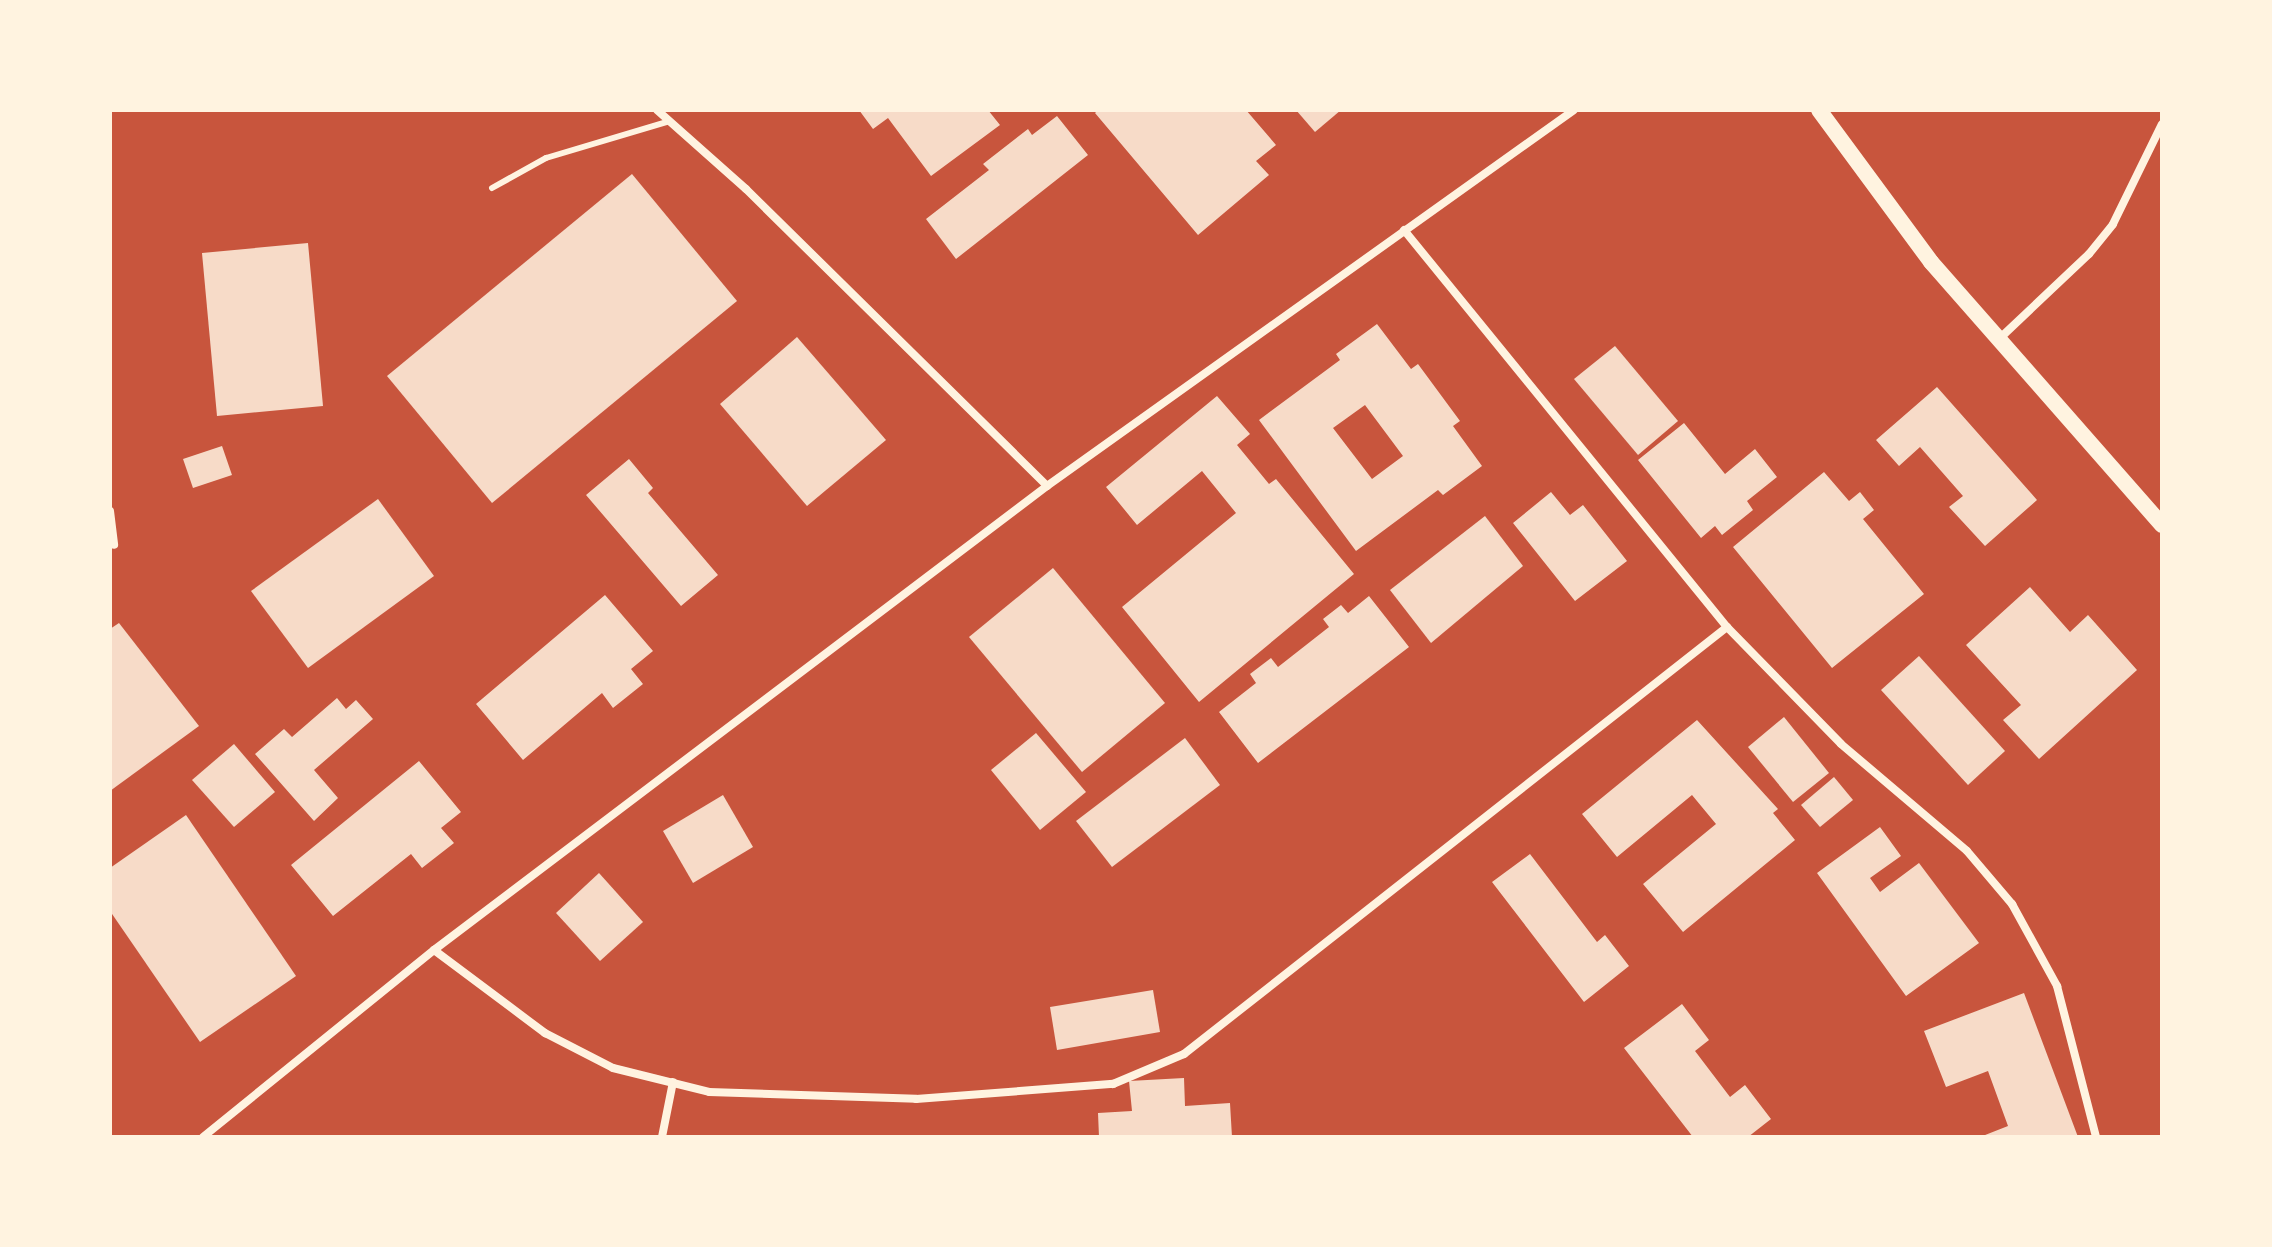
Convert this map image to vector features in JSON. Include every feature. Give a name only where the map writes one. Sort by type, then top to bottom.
[{"type":"main road","points":[[1819,110],[1997,340],[2162,525]]},
{"type":"street","points":[[657,110],[746,189],[1047,486]]},
{"type":"street","points":[[203,1137],[434,950],[1047,486],[1574,110]]},
{"type":"street","points":[[1997,340],[2089,254],[2113,224],[2162,124]]},
{"type":"street","points":[[1404,230],[1727,627],[1841,744],[1967,851],[2012,904],[2057,986],[2096,1137]]},
{"type":"street","points":[[110,511],[114,545]]},
{"type":"street","points":[[434,950],[545,1033],[613,1068],[709,1092],[806,1099],[916,1099],[1113,1084],[1152,1071],[1224,1024],[1727,627]]},
{"type":"street","points":[[662,1137],[673,1082]]},
{"type":"lane","points":[[492,188],[558,154],[670,121]]},
{"type":"building","points":[[859,110],[988,110],[1000,125],[931,176],[888,118],[873,129]]},
{"type":"building","points":[[1098,110],[1246,110],[1276,145],[1256,161],[1269,175],[1198,235],[1095,113]]},
{"type":"building","points":[[1296,110],[1341,110],[1315,132]]},
{"type":"building","points":[[1057,116],[1088,155],[956,259],[926,219],[989,170],[983,164],[1028,129],[1032,135]]},
{"type":"building","points":[[632,174],[737,301],[492,503],[387,376]]},
{"type":"building","points":[[308,243],[323,406],[217,416],[202,253]]},
{"type":"building","points":[[1377,324],[1411,369],[1418,364],[1460,421],[1453,426],[1482,466],[1443,495],[1438,490],[1356,551],[1259,420],[1340,360],[1336,354]],"holes":[[[1365,405],[1403,456],[1372,479],[1333,428]]]},
{"type":"building","points":[[797,337],[886,440],[807,506],[720,404]]},
{"type":"building","points":[[1615,346],[1678,421],[1638,455],[1574,379]]},
{"type":"building","points":[[1937,387],[2037,500],[1985,546],[1949,507],[1963,496],[1920,447],[1899,466],[1876,440]]},
{"type":"building","points":[[1217,396],[1250,434],[1237,445],[1269,484],[1276,479],[1354,574],[1199,702],[1122,607],[1236,513],[1202,471],[1137,525],[1106,487]]},
{"type":"building","points":[[1684,423],[1725,474],[1755,449],[1777,477],[1747,501],[1753,510],[1722,535],[1715,526],[1701,538],[1638,460]]},
{"type":"building","points":[[222,446],[232,475],[193,488],[183,459]]},
{"type":"building","points":[[629,459],[653,488],[648,493],[718,575],[681,606],[586,495]]},
{"type":"building","points":[[1824,472],[1849,501],[1860,492],[1874,510],[1863,519],[1924,594],[1832,668],[1733,547]]},
{"type":"building","points":[[1551,492],[1570,515],[1583,505],[1627,561],[1575,601],[1513,523]]},
{"type":"building","points":[[378,499],[434,576],[308,668],[251,591]]},
{"type":"building","points":[[1485,516],[1523,566],[1431,643],[1390,590]]},
{"type":"building","points":[[1053,568],[1165,703],[1082,772],[969,637]]},
{"type":"building","points":[[2030,587],[2070,632],[2088,615],[2137,670],[2039,759],[2003,720],[2021,705],[1966,645]]},
{"type":"building","points":[[605,595],[653,651],[631,669],[643,684],[613,708],[602,693],[523,760],[476,704]]},
{"type":"building","points":[[1369,596],[1409,647],[1258,763],[1219,712],[1256,683],[1250,674],[1271,658],[1278,667],[1329,627],[1323,619],[1341,605],[1348,613]]},
{"type":"building","points":[[119,623],[199,726],[110,791],[110,629]]},
{"type":"building","points":[[1919,656],[2005,751],[1968,785],[1881,690]]},
{"type":"building","points":[[337,698],[346,709],[356,700],[373,719],[314,770],[338,798],[314,821],[255,754],[284,729],[292,737]]},
{"type":"building","points":[[1784,717],[1829,773],[1793,802],[1748,747]]},
{"type":"building","points":[[1697,720],[1778,809],[1773,813],[1795,840],[1683,932],[1643,884],[1716,824],[1692,795],[1617,857],[1582,814]]},
{"type":"building","points":[[1036,733],[1086,792],[1040,830],[991,770]]},
{"type":"building","points":[[1185,738],[1220,785],[1112,867],[1076,821]]},
{"type":"building","points":[[234,744],[275,792],[234,827],[192,780]]},
{"type":"building","points":[[419,761],[461,812],[441,828],[454,843],[422,868],[411,854],[333,916],[291,865]]},
{"type":"building","points":[[1834,777],[1853,800],[1820,827],[1801,805]]},
{"type":"building","points":[[723,795],[753,847],[693,883],[663,831]]},
{"type":"building","points":[[186,815],[296,976],[200,1042],[110,911],[110,868]]},
{"type":"building","points":[[1880,827],[1901,856],[1870,878],[1880,892],[1919,863],[1979,943],[1906,996],[1817,873]]},
{"type":"building","points":[[1530,854],[1597,942],[1605,935],[1629,966],[1584,1002],[1492,882]]},
{"type":"building","points":[[599,873],[643,922],[600,961],[556,913]]},
{"type":"building","points":[[1153,990],[1160,1032],[1057,1050],[1050,1007]]},
{"type":"building","points":[[2024,993],[2078,1137],[1980,1137],[2008,1126],[1988,1071],[1946,1087],[1924,1031]]},
{"type":"building","points":[[1682,1004],[1709,1040],[1695,1051],[1730,1097],[1745,1085],[1771,1119],[1748,1137],[1693,1137],[1624,1048]]},
{"type":"building","points":[[1184,1078],[1185,1106],[1230,1103],[1232,1137],[1099,1137],[1098,1113],[1132,1111],[1129,1081]]}]
